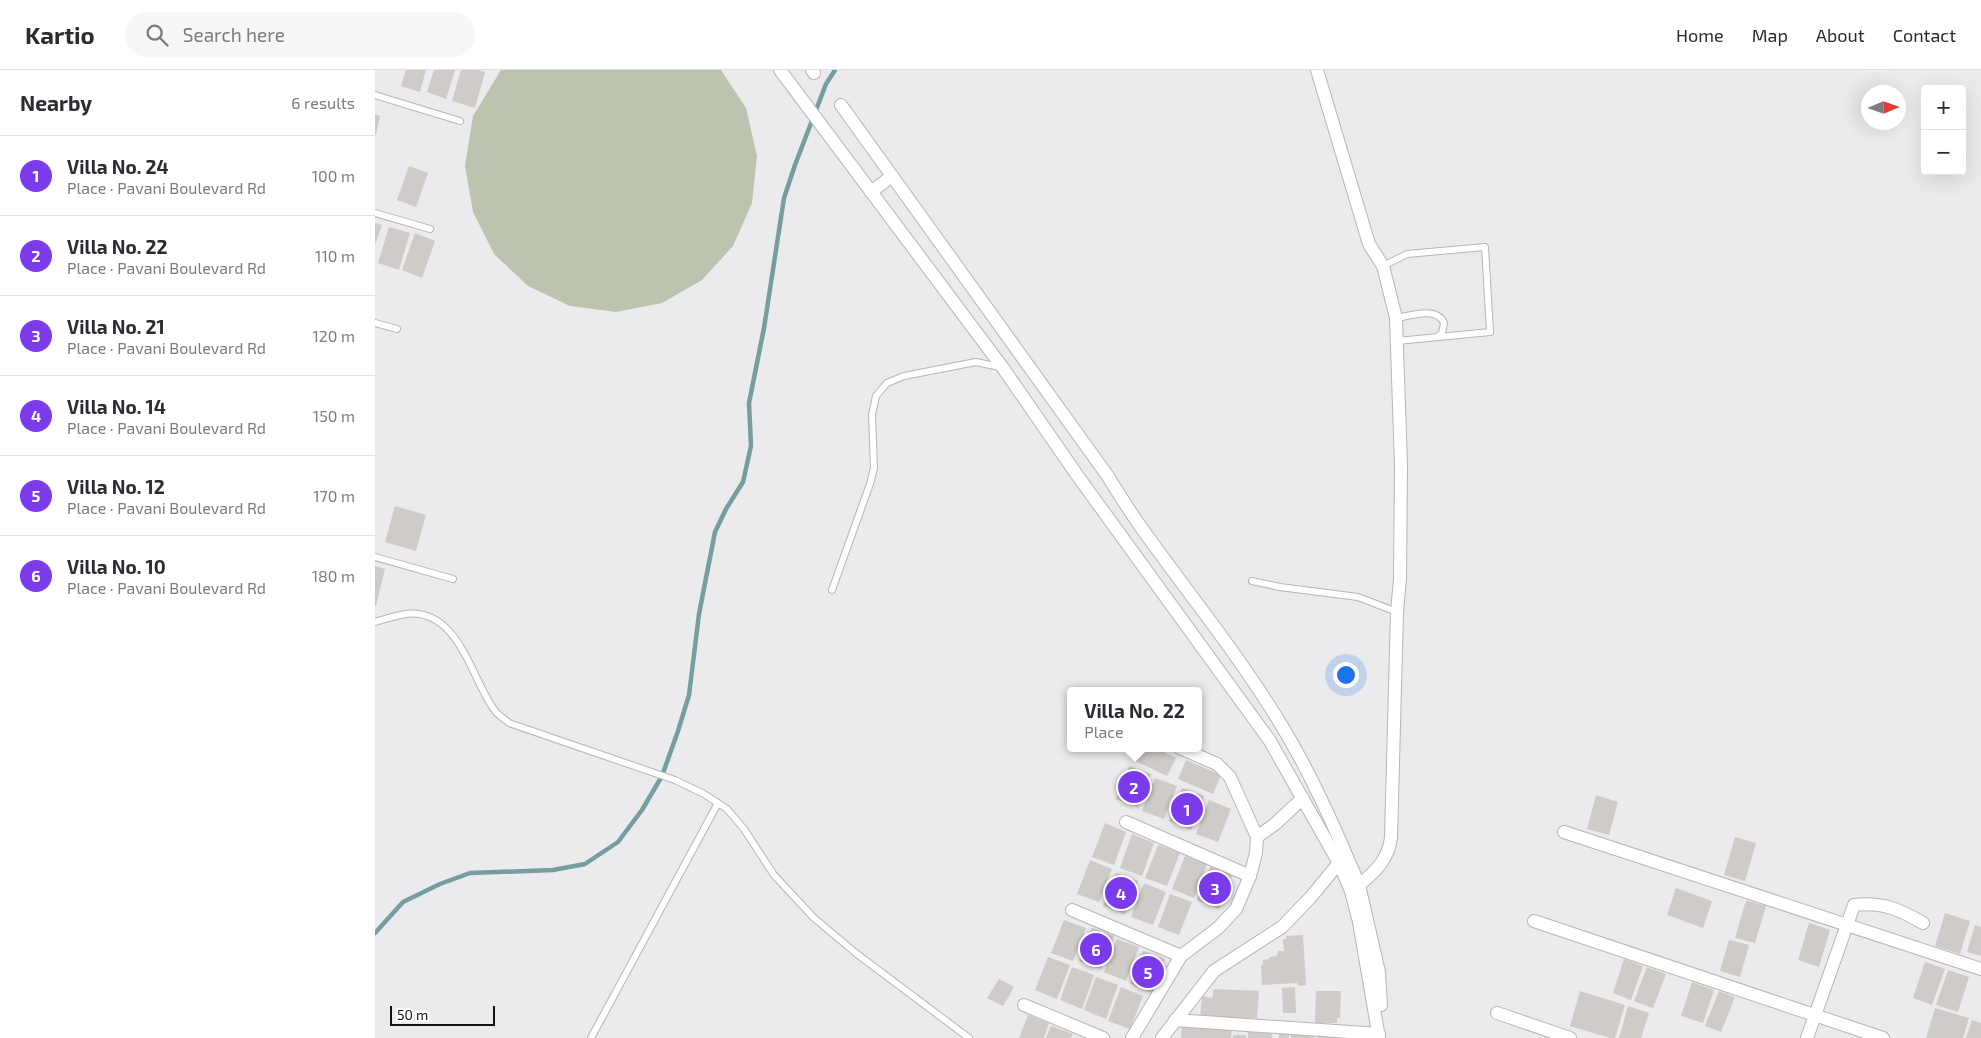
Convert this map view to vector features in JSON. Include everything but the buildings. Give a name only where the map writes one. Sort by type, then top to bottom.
[{"type":"street","points":[[779,70],[1003,368],[1077,475],[1270,741],[1339,863],[1351,891],[1359,922],[1380,1037]]},
{"type":"street","points":[[1317,70],[1369,244],[1383,266],[1396,318],[1401,465],[1400,579],[1397,612],[1391,838],[1386,857],[1376,871],[1359,885]]},
{"type":"street","points":[[841,105],[1107,475],[1138,522],[1224,640],[1277,718],[1339,836],[1359,885],[1379,972],[1380,1037]]},
{"type":"street","points":[[871,192],[892,176]]},
{"type":"street","points":[[1132,1038],[1181,956],[1229,919],[1236,909],[1254,863],[1257,837],[1230,777],[1217,764],[1189,752]]},
{"type":"street","points":[[1257,837],[1275,824],[1303,798]]},
{"type":"street","points":[[1126,822],[1250,876]]},
{"type":"street","points":[[1564,832],[1981,969]]},
{"type":"street","points":[[1162,1038],[1214,971],[1282,927],[1311,898],[1339,863]]},
{"type":"street","points":[[1807,1038],[1854,905],[1873,903],[1901,910],[1923,923]]},
{"type":"street","points":[[1072,910],[1181,956]]},
{"type":"street","points":[[1534,921],[1883,1038]]},
{"type":"street","points":[[1024,1005],[1103,1038]]},
{"type":"street","points":[[1497,1012],[1570,1038]]},
{"type":"street","points":[[1175,1020],[1380,1037]]},
{"type":"lane","points":[[375,95],[460,121]]},
{"type":"lane","points":[[375,213],[430,229]]},
{"type":"lane","points":[[1383,266],[1407,254],[1485,246],[1489,332],[1397,341]]},
{"type":"lane","points":[[1396,318],[1431,313],[1438,315],[1444,324],[1442,333],[1436,337]]},
{"type":"lane","points":[[375,323],[397,329]]},
{"type":"lane","points":[[832,590],[874,468],[872,415],[876,396],[887,384],[904,376],[976,362],[1003,368]]},
{"type":"lane","points":[[375,557],[453,579]]},
{"type":"lane","points":[[1252,580],[1281,587],[1358,597],[1397,612]]},
{"type":"lane","points":[[375,622],[406,614],[424,616],[445,626],[462,647],[482,689],[496,712],[509,723],[675,780],[718,803],[744,829],[773,875],[814,918],[857,954],[969,1038]]},
{"type":"lane","points":[[591,1038],[718,803]]},
{"type":"green space","points":[[501,70],[721,70],[746,108],[757,156],[752,203],[733,246],[702,280],[662,303],[616,312],[570,306],[528,286],[494,254],[473,212],[465,166],[473,116]]},
{"type":"waterway","points":[[375,933],[403,902],[440,884],[470,873],[553,870],[585,864],[618,842],[642,810],[662,776],[689,695],[699,614],[715,532],[726,509],[743,482],[751,446],[749,403],[764,328],[784,198],[826,84],[835,70]]},
{"type":"place","name":"Villa No. 22","points":[[1134,787]]},
{"type":"place","name":"Villa No. 24","points":[[1187,809]]},
{"type":"place","name":"Villa No. 21","points":[[1215,888]]},
{"type":"place","name":"Villa No. 14","points":[[1121,893]]},
{"type":"place","name":"Villa No. 10","points":[[1096,949]]},
{"type":"place","name":"Villa No. 12","points":[[1148,972]]}]
